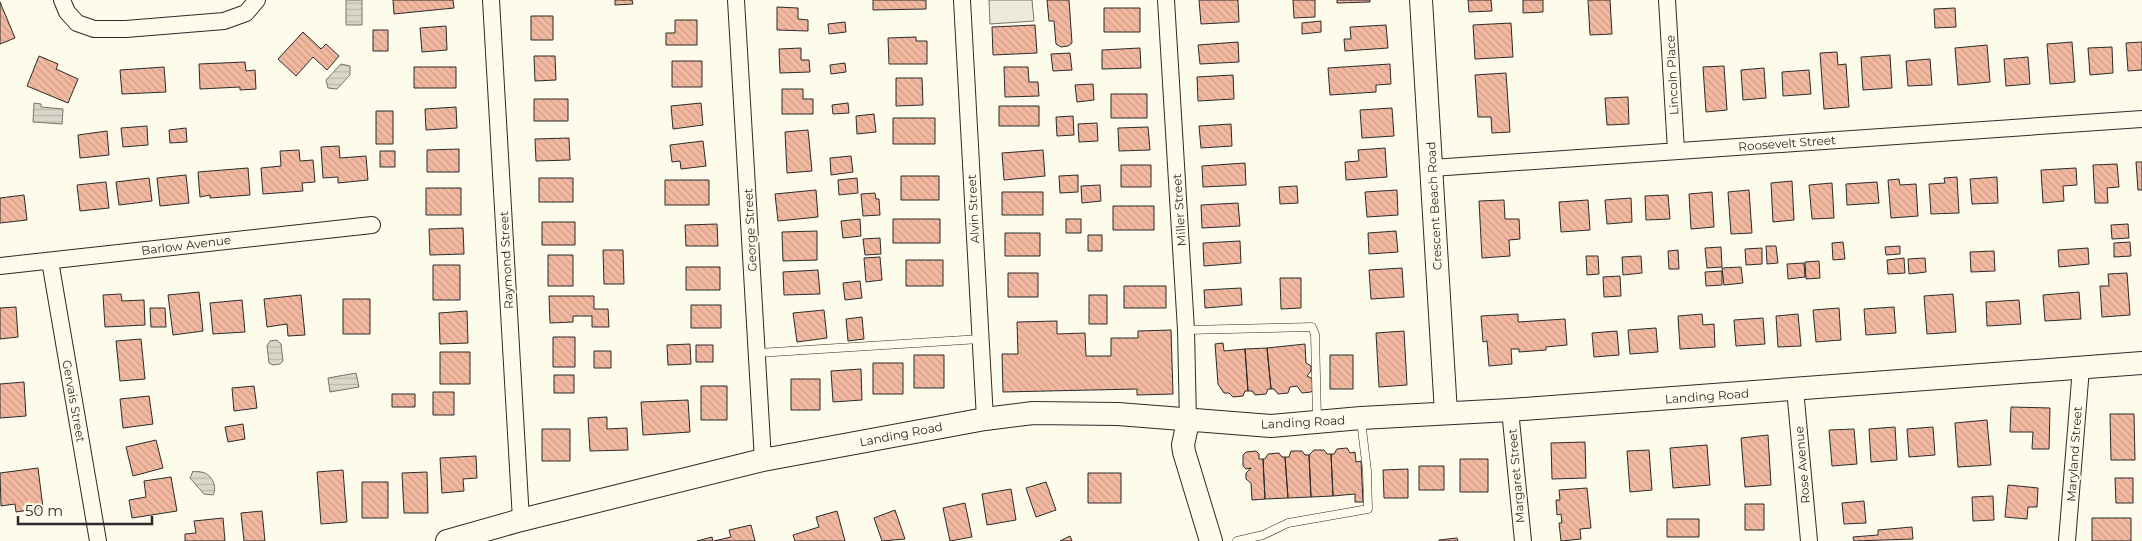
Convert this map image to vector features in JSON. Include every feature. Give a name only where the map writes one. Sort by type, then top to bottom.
[{"type":"street","points":[[62,0],[67,12],[77,22],[94,29],[126,29],[224,21],[246,13],[257,0]]},
{"type":"street","name":"Raymond Street","points":[[491,0],[521,520]]},
{"type":"street","name":"George Street","points":[[736,0],[763,460]]},
{"type":"street","name":"Alvin Street","points":[[962,0],[985,419]]},
{"type":"street","name":"Miller Street","points":[[1166,0],[1186,330],[1188,421]]},
{"type":"street","name":"Crescent Beach Road","points":[[1421,0],[1446,413]]},
{"type":"street","name":"Lincoln Place","points":[[1667,0],[1676,150]]},
{"type":"street","name":"Roosevelt Street","points":[[1432,168],[2142,119]]},
{"type":"street","name":"Barlow Avenue","points":[[0,266],[372,224]]},
{"type":"street","name":"Gervais Street","points":[[50,261],[98,541]]},
{"type":"street","name":"Landing Road","points":[[447,541],[521,520],[763,460],[985,419],[1056,412],[1118,414],[1188,421],[1271,426],[1317,421],[1510,410],[2142,363]]},
{"type":"street","name":"Maryland Street","points":[[2067,541],[2081,368]]},
{"type":"street","name":"Rose Avenue","points":[[1795,389],[1809,541]]},
{"type":"street","name":"Margaret Street","points":[[1510,410],[1522,541]]},
{"type":"street","points":[[1188,421],[1183,445],[1184,452],[1211,541]]},
{"type":"lane","points":[[1186,330],[1312,327],[1314,334],[1317,421]]},
{"type":"lane","points":[[757,353],[980,339]]},
{"type":"lane","points":[[1237,541],[1263,534],[1288,523],[1368,509],[1367,472],[1361,418]]},
{"type":"shaded area","points":[[346,0],[362,0],[362,25],[346,25]]},
{"type":"shaded area","points":[[989,0],[1032,0],[1034,21],[990,24]]},
{"type":"shaded area","points":[[341,64],[350,66],[350,75],[337,89],[328,88],[326,80]]},
{"type":"shaded area","points":[[34,103],[41,104],[41,107],[63,109],[62,124],[33,122]]},
{"type":"shaded area","points":[[277,340],[281,344],[283,361],[280,364],[273,365],[269,363],[267,346],[270,341]]},
{"type":"shaded area","points":[[356,373],[359,387],[330,392],[328,378]]},
{"type":"shaded area","points":[[193,471],[205,473],[211,477],[215,488],[213,495],[204,494],[190,478]]},
{"type":"building","points":[[393,0],[453,0],[454,8],[394,14]]},
{"type":"building","points":[[615,0],[632,0],[633,4],[615,5]]},
{"type":"building","points":[[873,0],[926,0],[926,9],[873,10]]},
{"type":"building","points":[[1047,0],[1069,0],[1072,43],[1068,46],[1061,47],[1056,44],[1054,21],[1049,21]]},
{"type":"building","points":[[1199,0],[1238,0],[1239,22],[1201,24]]},
{"type":"building","points":[[1293,0],[1315,0],[1315,17],[1294,18]]},
{"type":"building","points":[[1337,0],[1370,0],[1370,2],[1337,3]]},
{"type":"building","points":[[1468,0],[1491,0],[1492,11],[1469,12]]},
{"type":"building","points":[[1523,0],[1543,0],[1543,12],[1523,13]]},
{"type":"building","points":[[1588,0],[1610,0],[1612,34],[1590,35]]},
{"type":"building","points":[[0,2],[15,38],[0,44]]},
{"type":"building","points":[[777,7],[798,8],[798,19],[808,20],[808,31],[777,30]]},
{"type":"building","points":[[1104,8],[1140,8],[1140,32],[1104,32]]},
{"type":"building","points":[[1955,8],[1956,27],[1935,28],[1934,9]]},
{"type":"building","points":[[531,16],[553,16],[553,40],[531,40]]},
{"type":"building","points":[[675,20],[697,20],[697,45],[666,45],[666,33],[675,33]]},
{"type":"building","points":[[1321,21],[1321,32],[1302,34],[1302,23]]},
{"type":"building","points":[[845,22],[846,32],[829,34],[828,24]]},
{"type":"building","points":[[1511,23],[1513,57],[1475,59],[1473,25]]},
{"type":"building","points":[[1035,25],[1037,53],[993,55],[992,27]]},
{"type":"building","points":[[1386,25],[1388,48],[1345,51],[1344,39],[1351,39],[1350,27]]},
{"type":"building","points":[[446,26],[447,50],[422,52],[420,28]]},
{"type":"building","points":[[373,30],[388,30],[388,51],[373,51]]},
{"type":"building","points":[[303,32],[321,49],[326,44],[339,56],[327,70],[313,57],[296,76],[278,59]]},
{"type":"building","points":[[916,37],[916,41],[927,41],[927,64],[889,64],[888,38]]},
{"type":"building","points":[[1238,42],[1239,62],[1200,64],[1198,45]]},
{"type":"building","points":[[2072,42],[2075,82],[2050,84],[2047,44]]},
{"type":"building","points":[[2142,42],[2142,70],[2128,71],[2126,43]]},
{"type":"building","points":[[1987,45],[1990,82],[1958,85],[1955,48]]},
{"type":"building","points":[[2112,47],[2113,73],[2090,75],[2088,48]]},
{"type":"building","points":[[801,48],[801,60],[809,60],[810,72],[780,73],[779,49]]},
{"type":"building","points":[[1140,48],[1141,68],[1102,69],[1102,50]]},
{"type":"building","points":[[1837,52],[1838,65],[1846,64],[1849,107],[1824,109],[1820,53]]},
{"type":"building","points":[[1070,53],[1072,70],[1053,71],[1051,54]]},
{"type":"building","points":[[1890,55],[1892,88],[1863,90],[1861,57]]},
{"type":"building","points":[[39,56],[58,64],[56,69],[78,79],[68,103],[27,86]]},
{"type":"building","points":[[534,56],[555,56],[556,80],[535,81]]},
{"type":"building","points":[[2028,57],[2030,84],[2006,86],[2004,59]]},
{"type":"building","points":[[1930,59],[1932,85],[1908,86],[1906,61]]},
{"type":"building","points":[[672,61],[702,61],[702,87],[672,87]]},
{"type":"building","points":[[245,62],[246,71],[255,70],[256,89],[240,90],[240,87],[200,89],[199,64]]},
{"type":"building","points":[[845,63],[846,72],[831,74],[830,65]]},
{"type":"building","points":[[1390,64],[1391,84],[1376,85],[1376,92],[1330,95],[1328,68]]},
{"type":"building","points":[[1724,66],[1727,110],[1706,112],[1703,67]]},
{"type":"building","points":[[164,67],[166,92],[122,94],[120,70]]},
{"type":"building","points":[[414,67],[456,67],[456,88],[414,88]]},
{"type":"building","points":[[1004,67],[1028,67],[1029,82],[1038,82],[1039,96],[1005,97]]},
{"type":"building","points":[[1764,68],[1766,98],[1743,100],[1741,70]]},
{"type":"building","points":[[1809,70],[1811,94],[1783,96],[1782,72]]},
{"type":"building","points":[[1506,73],[1510,132],[1492,133],[1491,117],[1478,117],[1475,75]]},
{"type":"building","points":[[1233,75],[1234,99],[1198,101],[1197,77]]},
{"type":"building","points":[[896,78],[922,78],[923,105],[896,106]]},
{"type":"building","points":[[1093,84],[1094,100],[1077,102],[1075,85]]},
{"type":"building","points":[[782,89],[803,89],[803,99],[813,99],[813,114],[782,114]]},
{"type":"building","points":[[1111,94],[1147,94],[1147,118],[1111,118]]},
{"type":"building","points":[[1628,97],[1629,124],[1607,125],[1605,98]]},
{"type":"building","points":[[534,99],[568,99],[568,121],[534,121]]},
{"type":"building","points":[[701,103],[703,125],[673,129],[671,106]]},
{"type":"building","points":[[848,103],[849,113],[833,114],[832,105]]},
{"type":"building","points":[[999,106],[1039,106],[1039,126],[999,126]]},
{"type":"building","points":[[456,107],[457,128],[426,130],[425,109]]},
{"type":"building","points":[[1392,108],[1394,136],[1362,138],[1360,110]]},
{"type":"building","points":[[376,111],[393,111],[393,144],[376,144]]},
{"type":"building","points":[[874,114],[876,132],[857,134],[856,116]]},
{"type":"building","points":[[1073,116],[1074,135],[1057,136],[1056,117]]},
{"type":"building","points":[[893,118],[935,118],[935,144],[893,144]]},
{"type":"building","points":[[1097,123],[1098,141],[1079,142],[1078,124]]},
{"type":"building","points":[[1231,124],[1232,146],[1201,148],[1199,126]]},
{"type":"building","points":[[147,126],[148,145],[123,147],[121,128]]},
{"type":"building","points":[[1148,127],[1150,150],[1119,151],[1118,128]]},
{"type":"building","points":[[186,128],[187,142],[170,143],[169,130]]},
{"type":"building","points":[[808,130],[812,171],[787,173],[785,132]]},
{"type":"building","points":[[107,131],[109,155],[80,158],[78,135]]},
{"type":"building","points":[[569,138],[570,160],[536,161],[535,139]]},
{"type":"building","points":[[703,141],[706,166],[681,169],[680,161],[672,162],[670,145]]},
{"type":"building","points":[[339,146],[340,158],[366,156],[368,180],[338,183],[338,177],[323,178],[321,147]]},
{"type":"building","points":[[1385,148],[1387,177],[1346,180],[1345,162],[1359,161],[1358,150]]},
{"type":"building","points":[[459,149],[459,172],[427,172],[427,150]]},
{"type":"building","points":[[299,150],[300,161],[313,160],[315,182],[302,183],[303,191],[263,194],[261,168],[281,166],[280,151]]},
{"type":"building","points":[[1043,150],[1045,176],[1004,180],[1002,153]]},
{"type":"building","points":[[380,151],[395,151],[395,167],[380,167]]},
{"type":"building","points":[[851,156],[853,172],[831,175],[830,158]]},
{"type":"building","points":[[2136,162],[2142,162],[2142,190],[2138,190]]},
{"type":"building","points":[[1245,163],[1246,185],[1203,187],[1202,166]]},
{"type":"building","points":[[2117,164],[2119,187],[2107,188],[2108,203],[2095,203],[2093,165]]},
{"type":"building","points":[[1121,165],[1151,165],[1151,187],[1121,187]]},
{"type":"building","points":[[248,168],[250,195],[210,198],[210,195],[200,197],[198,172]]},
{"type":"building","points":[[2076,168],[2077,185],[2063,186],[2064,201],[2043,203],[2041,170]]},
{"type":"building","points":[[186,175],[189,203],[160,206],[157,178]]},
{"type":"building","points":[[1078,175],[1078,192],[1060,193],[1059,176]]},
{"type":"building","points":[[901,176],[939,176],[939,200],[901,200]]},
{"type":"building","points":[[1957,177],[1959,213],[1931,214],[1929,184],[1945,183],[1944,178]]},
{"type":"building","points":[[1997,177],[1998,203],[1972,204],[1970,179]]},
{"type":"building","points":[[149,178],[152,201],[119,205],[116,182]]},
{"type":"building","points":[[539,178],[573,178],[573,202],[539,202]]},
{"type":"building","points":[[857,178],[858,193],[839,195],[838,180]]},
{"type":"building","points":[[1899,179],[1900,185],[1916,184],[1918,216],[1891,218],[1888,180]]},
{"type":"building","points":[[665,180],[709,180],[709,205],[665,205]]},
{"type":"building","points":[[1792,181],[1794,220],[1773,222],[1771,183]]},
{"type":"building","points":[[106,182],[109,208],[80,211],[77,185]]},
{"type":"building","points":[[1877,182],[1879,203],[1847,205],[1846,184]]},
{"type":"building","points":[[1832,183],[1834,218],[1812,219],[1809,185]]},
{"type":"building","points":[[1100,185],[1101,201],[1082,203],[1081,186]]},
{"type":"building","points":[[1297,186],[1298,203],[1280,204],[1279,187]]},
{"type":"building","points":[[426,188],[461,188],[461,215],[426,215]]},
{"type":"building","points":[[816,190],[818,217],[778,221],[775,194]]},
{"type":"building","points":[[1397,190],[1398,215],[1367,217],[1365,192]]},
{"type":"building","points":[[1749,190],[1752,233],[1731,234],[1728,192]]},
{"type":"building","points":[[1002,192],[1043,192],[1043,215],[1002,215]]},
{"type":"building","points":[[1712,192],[1714,227],[1691,229],[1689,194]]},
{"type":"building","points":[[875,193],[876,199],[879,199],[880,215],[863,216],[861,194]]},
{"type":"building","points":[[24,195],[27,220],[0,223],[0,198]]},
{"type":"building","points":[[1668,195],[1670,219],[1646,220],[1645,196]]},
{"type":"building","points":[[1631,198],[1632,222],[1607,224],[1605,200]]},
{"type":"building","points":[[1504,200],[1505,219],[1519,219],[1520,239],[1509,240],[1510,256],[1482,258],[1479,201]]},
{"type":"building","points":[[1588,200],[1590,230],[1561,232],[1559,202]]},
{"type":"building","points":[[1238,203],[1240,226],[1202,228],[1201,205]]},
{"type":"building","points":[[1113,206],[1154,206],[1154,230],[1113,230]]},
{"type":"building","points":[[860,219],[861,236],[843,238],[841,221]]},
{"type":"building","points":[[893,219],[940,219],[940,243],[893,243]]},
{"type":"building","points":[[1066,219],[1081,219],[1081,233],[1066,233]]},
{"type":"building","points":[[542,222],[575,222],[575,245],[542,245]]},
{"type":"building","points":[[717,224],[718,246],[686,246],[685,225]]},
{"type":"building","points":[[2128,224],[2129,238],[2112,239],[2111,225]]},
{"type":"building","points":[[463,228],[464,254],[430,255],[429,229]]},
{"type":"building","points":[[817,231],[817,260],[783,261],[782,232]]},
{"type":"building","points":[[1396,231],[1398,252],[1369,254],[1368,233]]},
{"type":"building","points":[[1005,233],[1040,233],[1040,256],[1005,256]]},
{"type":"building","points":[[1088,235],[1102,235],[1102,251],[1088,251]]},
{"type":"building","points":[[880,238],[881,254],[865,255],[863,239]]},
{"type":"building","points":[[1240,241],[1241,263],[1204,266],[1203,243]]},
{"type":"building","points":[[1843,242],[1845,259],[1833,260],[1832,243]]},
{"type":"building","points":[[2130,242],[2131,256],[2114,257],[2114,243]]},
{"type":"building","points":[[1766,246],[1776,246],[1778,263],[1767,264]]},
{"type":"building","points":[[1900,246],[1900,254],[1886,255],[1885,247]]},
{"type":"building","points":[[1721,247],[1722,267],[1707,268],[1705,248]]},
{"type":"building","points":[[1762,248],[1762,264],[1746,265],[1745,249]]},
{"type":"building","points":[[2088,248],[2089,264],[2059,267],[2058,250]]},
{"type":"building","points":[[603,250],[623,250],[624,284],[604,284]]},
{"type":"building","points":[[1678,250],[1679,269],[1669,269],[1668,251]]},
{"type":"building","points":[[1994,251],[1995,271],[1971,272],[1970,252]]},
{"type":"building","points":[[548,255],[573,255],[573,286],[548,286]]},
{"type":"building","points":[[1586,256],[1598,256],[1599,274],[1587,275]]},
{"type":"building","points":[[1641,256],[1642,273],[1623,275],[1622,257]]},
{"type":"building","points":[[880,257],[882,280],[866,282],[864,258]]},
{"type":"building","points":[[1904,258],[1905,273],[1888,274],[1887,260]]},
{"type":"building","points":[[1925,258],[1926,272],[1909,274],[1908,259]]},
{"type":"building","points":[[906,260],[943,260],[943,286],[906,286]]},
{"type":"building","points":[[1819,261],[1820,278],[1806,279],[1805,262]]},
{"type":"building","points":[[1804,263],[1805,277],[1788,279],[1787,264]]},
{"type":"building","points":[[433,265],[460,265],[460,300],[433,300]]},
{"type":"building","points":[[686,267],[720,267],[720,290],[686,290]]},
{"type":"building","points":[[1741,267],[1743,283],[1724,285],[1722,268]]},
{"type":"building","points":[[1402,268],[1404,297],[1371,299],[1369,270]]},
{"type":"building","points":[[818,270],[820,294],[784,295],[783,272]]},
{"type":"building","points":[[1722,271],[1722,285],[1706,286],[1705,272]]},
{"type":"building","points":[[1008,273],[1038,273],[1038,297],[1008,297]]},
{"type":"building","points":[[2127,273],[2130,315],[2102,317],[2100,286],[2109,286],[2108,274]]},
{"type":"building","points":[[1620,276],[1621,296],[1604,297],[1603,277]]},
{"type":"building","points":[[1280,278],[1301,278],[1301,308],[1281,309]]},
{"type":"building","points":[[860,281],[862,298],[845,300],[843,283]]},
{"type":"building","points":[[1124,286],[1166,286],[1166,308],[1124,308]]},
{"type":"building","points":[[1241,288],[1242,305],[1205,308],[1204,290]]},
{"type":"building","points":[[199,292],[203,331],[173,335],[168,295]]},
{"type":"building","points":[[2079,292],[2081,319],[2045,321],[2043,295]]},
{"type":"building","points":[[121,294],[122,301],[144,300],[145,325],[105,327],[103,295]]},
{"type":"building","points":[[1953,294],[1956,332],[1927,334],[1924,296]]},
{"type":"building","points":[[301,295],[305,335],[288,336],[287,324],[267,327],[264,299]]},
{"type":"building","points":[[1089,295],[1107,295],[1107,324],[1089,324]]},
{"type":"building","points":[[549,296],[594,296],[594,309],[608,309],[609,327],[592,327],[592,316],[573,316],[573,322],[550,323]]},
{"type":"building","points":[[343,299],[370,299],[370,334],[343,334]]},
{"type":"building","points":[[242,300],[245,332],[213,334],[210,303]]},
{"type":"building","points":[[2019,300],[2021,324],[1987,326],[1986,302]]},
{"type":"building","points":[[691,305],[721,305],[721,328],[691,328]]},
{"type":"building","points":[[16,307],[18,337],[0,339],[0,308]]},
{"type":"building","points":[[1894,307],[1896,333],[1866,335],[1864,309]]},
{"type":"building","points":[[150,308],[165,308],[166,327],[151,327]]},
{"type":"building","points":[[1839,308],[1841,340],[1816,342],[1813,310]]},
{"type":"building","points":[[824,310],[827,338],[797,342],[793,313]]},
{"type":"building","points":[[467,311],[468,343],[440,344],[439,313]]},
{"type":"building","points":[[1518,314],[1518,322],[1565,319],[1567,345],[1546,347],[1546,350],[1519,352],[1519,349],[1511,349],[1512,364],[1489,366],[1487,341],[1483,342],[1481,316]]},
{"type":"building","points":[[1702,314],[1703,325],[1714,324],[1715,347],[1680,349],[1678,316]]},
{"type":"building","points":[[1798,314],[1801,346],[1778,347],[1776,316]]},
{"type":"building","points":[[862,317],[864,339],[848,341],[846,319]]},
{"type":"building","points":[[1763,318],[1765,344],[1736,346],[1734,320]]},
{"type":"building","points":[[1057,321],[1057,334],[1085,333],[1086,356],[1111,356],[1111,338],[1138,338],[1138,331],[1171,330],[1173,394],[1137,395],[1137,389],[1003,392],[1002,354],[1018,354],[1017,322]]},
{"type":"building","points":[[1656,328],[1658,352],[1630,354],[1628,330]]},
{"type":"building","points":[[1404,331],[1407,385],[1379,387],[1376,333]]},
{"type":"building","points":[[1617,331],[1619,355],[1594,357],[1592,333]]},
{"type":"building","points":[[553,337],[575,337],[575,367],[553,367]]},
{"type":"building","points":[[141,339],[145,379],[120,381],[116,341]]},
{"type":"building","points":[[1223,343],[1224,351],[1245,349],[1248,391],[1245,391],[1243,396],[1233,397],[1229,393],[1224,393],[1218,384],[1215,344]]},
{"type":"building","points":[[690,344],[691,364],[668,365],[667,345]]},
{"type":"building","points":[[1305,344],[1306,363],[1311,366],[1311,371],[1307,376],[1313,379],[1314,389],[1311,392],[1302,393],[1297,386],[1290,387],[1288,393],[1278,394],[1274,389],[1271,389],[1267,348]]},
{"type":"building","points":[[696,345],[713,345],[713,362],[696,362]]},
{"type":"building","points":[[1267,348],[1271,389],[1268,389],[1266,394],[1255,395],[1252,391],[1248,391],[1245,349]]},
{"type":"building","points":[[594,351],[611,351],[611,368],[594,368]]},
{"type":"building","points":[[440,352],[470,352],[470,384],[440,384]]},
{"type":"building","points":[[914,355],[944,355],[944,388],[914,388]]},
{"type":"building","points":[[1330,355],[1353,355],[1353,389],[1330,389]]},
{"type":"building","points":[[873,363],[903,363],[903,394],[873,394]]},
{"type":"building","points":[[861,369],[862,400],[833,402],[831,371]]},
{"type":"building","points":[[554,375],[574,375],[574,393],[554,393]]},
{"type":"building","points":[[791,379],[820,379],[820,410],[791,410]]},
{"type":"building","points":[[24,382],[26,416],[0,418],[0,384]]},
{"type":"building","points":[[254,386],[257,408],[234,411],[232,388]]},
{"type":"building","points":[[701,386],[727,386],[727,420],[701,420]]},
{"type":"building","points":[[433,392],[454,392],[454,415],[433,415]]},
{"type":"building","points":[[392,394],[415,394],[415,407],[392,407]]},
{"type":"building","points":[[149,396],[153,424],[123,428],[120,399]]},
{"type":"building","points":[[688,400],[690,432],[643,435],[641,402]]},
{"type":"building","points":[[2011,407],[2050,408],[2049,449],[2032,449],[2033,432],[2010,432]]},
{"type":"building","points":[[2110,414],[2134,414],[2135,460],[2111,460]]},
{"type":"building","points":[[607,417],[607,429],[627,428],[628,450],[590,451],[588,418]]},
{"type":"building","points":[[1987,420],[1991,465],[1958,467],[1955,423]]},
{"type":"building","points":[[243,424],[245,439],[228,442],[225,427]]},
{"type":"building","points":[[1895,427],[1897,460],[1871,462],[1869,429]]},
{"type":"building","points":[[1933,427],[1935,455],[1909,457],[1907,429]]},
{"type":"building","points":[[542,429],[570,429],[570,461],[542,461]]},
{"type":"building","points":[[1854,429],[1857,464],[1832,466],[1829,430]]},
{"type":"building","points":[[1768,435],[1771,485],[1745,487],[1741,438]]},
{"type":"building","points":[[156,440],[163,468],[133,476],[126,447]]},
{"type":"building","points":[[1585,442],[1586,478],[1552,479],[1551,443]]},
{"type":"building","points":[[1707,445],[1710,485],[1673,488],[1670,448]]},
{"type":"building","points":[[1347,448],[1350,453],[1355,452],[1356,462],[1361,461],[1363,502],[1355,502],[1355,494],[1333,496],[1331,454],[1334,454],[1337,449]]},
{"type":"building","points":[[1314,450],[1324,450],[1327,454],[1331,454],[1333,496],[1311,497],[1309,455]]},
{"type":"building","points":[[1649,450],[1652,490],[1630,492],[1627,451]]},
{"type":"building","points":[[1256,451],[1259,454],[1259,459],[1263,459],[1265,499],[1252,500],[1251,483],[1246,479],[1246,473],[1251,468],[1246,469],[1243,466],[1243,455],[1246,452]]},
{"type":"building","points":[[1291,451],[1302,451],[1305,455],[1309,455],[1311,497],[1288,498],[1285,457],[1289,457]]},
{"type":"building","points":[[1279,453],[1282,457],[1285,457],[1288,498],[1265,499],[1263,459],[1268,454]]},
{"type":"building","points":[[476,456],[477,478],[463,479],[464,491],[442,493],[440,458]]},
{"type":"building","points":[[1460,459],[1488,459],[1488,492],[1460,492]]},
{"type":"building","points":[[1419,466],[1444,466],[1444,490],[1419,490]]},
{"type":"building","points":[[38,468],[43,508],[16,512],[15,504],[1,506],[0,473]]},
{"type":"building","points":[[1408,469],[1408,498],[1384,498],[1383,470]]},
{"type":"building","points":[[343,470],[347,522],[321,524],[317,472]]},
{"type":"building","points":[[427,472],[428,513],[404,513],[402,473]]},
{"type":"building","points":[[1088,473],[1121,473],[1121,503],[1088,503]]},
{"type":"building","points":[[171,477],[177,511],[132,518],[129,500],[146,497],[144,481]]},
{"type":"building","points":[[2115,478],[2133,478],[2133,503],[2116,503]]},
{"type":"building","points":[[362,482],[388,482],[388,518],[362,518]]},
{"type":"building","points":[[1046,482],[1056,510],[1036,517],[1026,488]]},
{"type":"building","points":[[2008,485],[2038,488],[2037,507],[2028,507],[2027,519],[2005,517]]},
{"type":"building","points":[[1587,488],[1591,528],[1580,529],[1581,539],[1561,541],[1559,523],[1562,523],[1561,514],[1557,515],[1556,500],[1560,500],[1559,490]]},
{"type":"building","points":[[1011,489],[1016,520],[987,525],[982,494]]},
{"type":"building","points":[[1993,496],[1994,520],[1973,521],[1972,497]]},
{"type":"building","points":[[1864,501],[1866,523],[1844,524],[1842,503]]},
{"type":"building","points":[[965,503],[972,537],[950,541],[943,508]]},
{"type":"building","points":[[1745,504],[1764,504],[1764,530],[1745,530]]},
{"type":"building","points":[[895,510],[905,539],[882,541],[874,518]]},
{"type":"building","points":[[262,511],[265,541],[244,541],[241,513]]},
{"type":"building","points":[[837,511],[845,541],[795,541],[793,535],[819,527],[816,517]]},
{"type":"building","points":[[223,518],[225,541],[185,541],[185,534],[196,533],[194,521]]},
{"type":"building","points":[[2092,518],[2131,518],[2131,541],[2092,541]]},
{"type":"building","points":[[1667,519],[1699,519],[1699,537],[1667,537]]},
{"type":"building","points":[[751,525],[755,541],[714,541],[731,537],[729,530]]},
{"type":"building","points":[[1912,527],[1913,539],[1854,541],[1853,537],[1878,535],[1878,530]]},
{"type":"building","points":[[1070,536],[1072,541],[1060,541]]},
{"type":"building","points":[[712,537],[713,541],[697,541]]},
{"type":"building","points":[[1457,538],[1458,541],[1439,541],[1439,540]]}]
